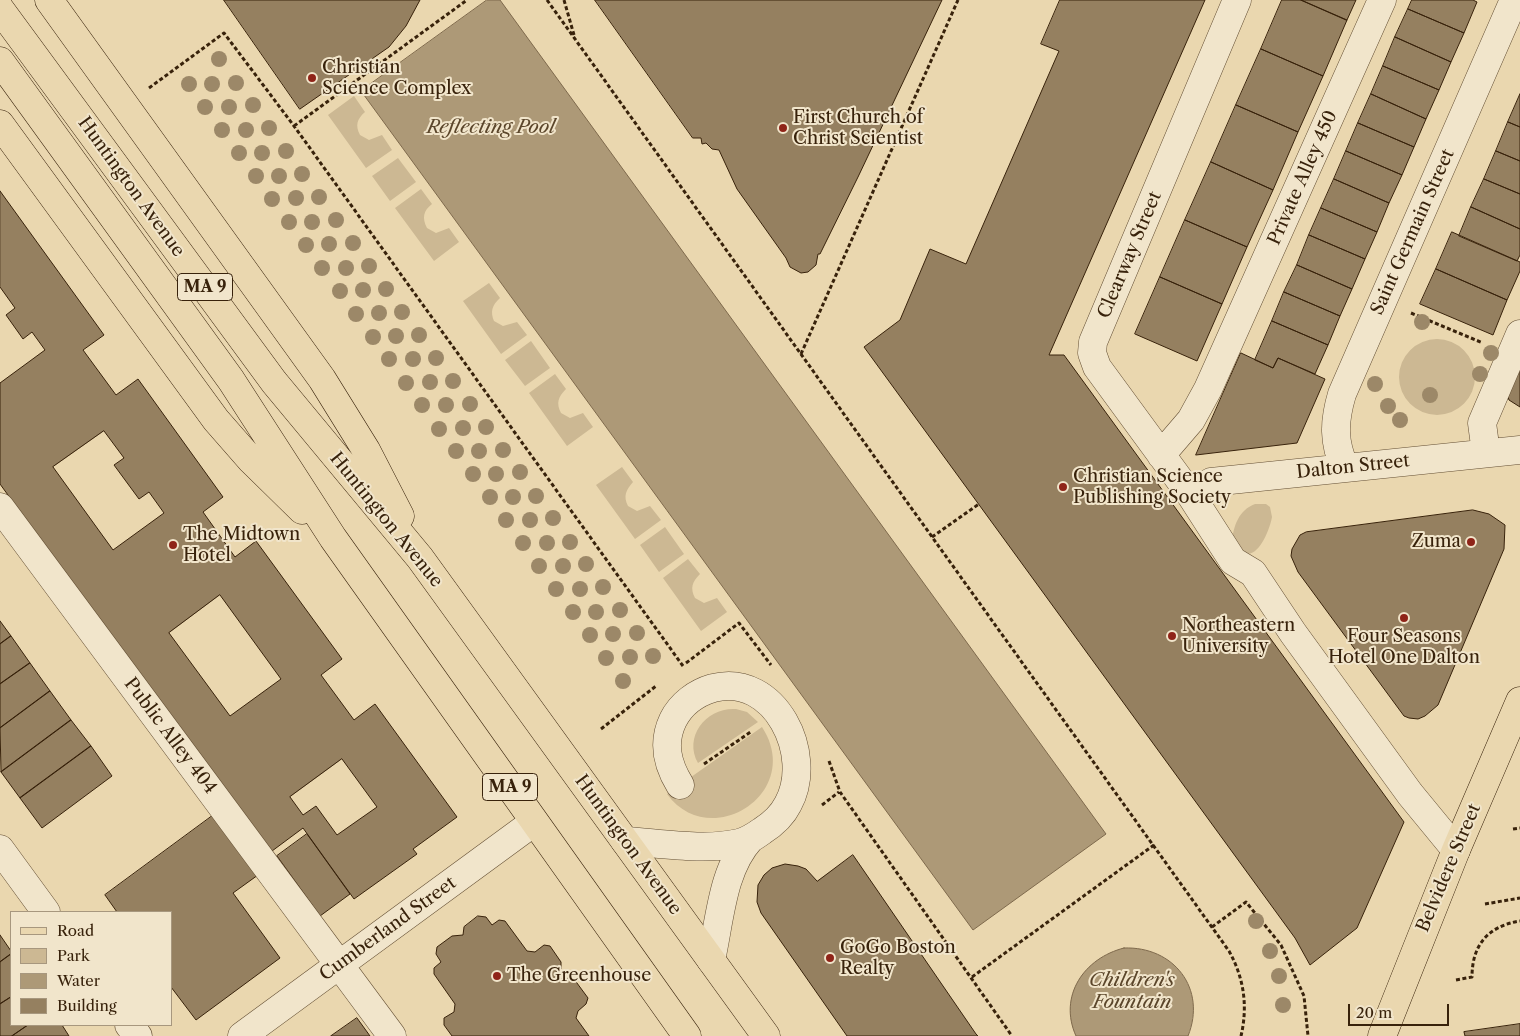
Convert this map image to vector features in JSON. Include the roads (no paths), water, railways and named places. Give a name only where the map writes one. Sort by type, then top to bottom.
[{"type":"main road","points":[[50,0],[322,379],[385,484],[420,558]]},
{"type":"main road","name":"Huntington Avenue","points":[[0,9],[274,382],[420,558],[766,1036]]},
{"type":"main road","name":"Huntington Avenue","points":[[0,61],[231,380],[333,538],[687,1036]]},
{"type":"main road","points":[[0,124],[216,420],[274,484],[333,538]]},
{"type":"main road","name":"Belvidere Street","points":[[1382,1036],[1456,850],[1520,701]]},
{"type":"street","name":"Clearway Street","points":[[1238,0],[1093,342],[1092,353],[1097,367],[1190,494],[1233,561],[1253,573],[1293,633],[1405,786],[1456,850]]},
{"type":"street","name":"Private Alley 450","points":[[1161,455],[1191,420],[1224,355],[1382,0]]},
{"type":"street","name":"Saint Germain Street","points":[[1345,468],[1339,455],[1335,434],[1336,413],[1342,394],[1514,0]]},
{"type":"street","points":[[1486,453],[1482,422],[1520,334]]},
{"type":"street","name":"Dalton Street","points":[[1190,494],[1211,482],[1520,450]]},
{"type":"street","name":"Public Alley 404","points":[[0,507],[392,1036]]},
{"type":"street","points":[[625,841],[713,846],[740,843],[774,823],[784,812],[791,799],[796,778],[796,756],[790,732],[776,710],[762,696],[747,689],[728,686],[701,692],[686,703],[670,726],[666,744],[668,762],[680,785]]},
{"type":"street","name":"Cumberland Street","points":[[242,1036],[534,822]]},
{"type":"street","points":[[711,960],[730,873],[737,857],[751,838]]},
{"type":"street","points":[[0,849],[45,911]]},
{"type":"street","points":[[130,1026],[138,1036]]},
{"type":"water","name":"Reflecting Pool","points":[[487,0],[500,0],[1106,834],[973,930],[361,91]]},
{"type":"water","name":"Children's Fountain","points":[[1124,948],[1142,949],[1158,954],[1182,974],[1189,987],[1193,1002],[1193,1019],[1188,1036],[1076,1036],[1071,1021],[1070,1007],[1078,981],[1097,960]]},
{"type":"place","name":"Christian Science Complex","points":[[312,78]]},
{"type":"place","name":"First Church of Christ Scientist","points":[[783,128]]},
{"type":"place","name":"Christian Science Publishing Society","points":[[1063,487]]},
{"type":"place","name":"Zuma","points":[[1471,542]]},
{"type":"place","name":"The Midtown Hotel","points":[[173,545]]},
{"type":"place","name":"Four Seasons Hotel One Dalton","points":[[1404,618]]},
{"type":"place","name":"Northeastern University","points":[[1172,636]]},
{"type":"place","name":"GoGo Boston Realty","points":[[830,958]]},
{"type":"place","name":"The Greenhouse","points":[[497,976]]}]
